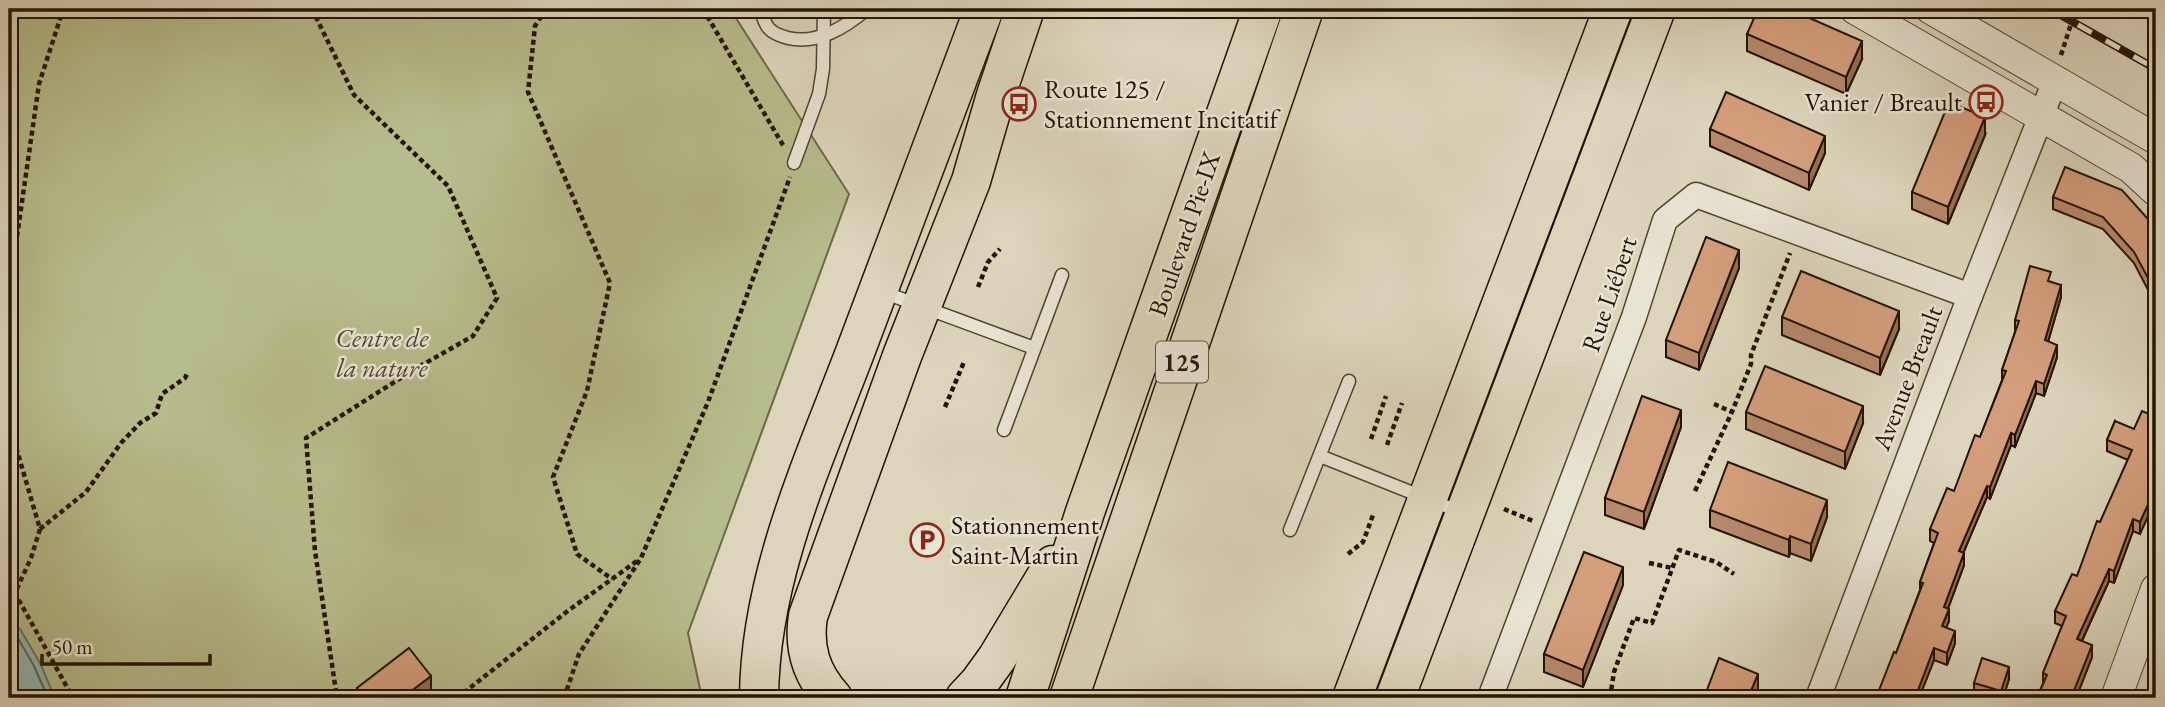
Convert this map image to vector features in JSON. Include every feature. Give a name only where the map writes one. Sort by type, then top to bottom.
[{"type":"highway","points":[[759,698],[765,621],[779,561],[806,482],[984,9]]},
{"type":"highway","points":[[832,698],[811,665],[806,636],[808,616],[921,306],[971,180],[996,95],[1026,9]]},
{"type":"highway","name":"Boulevard Pie-IX","points":[[1025,698],[1085,512],[1263,9]]},
{"type":"highway","name":"Boulevard Pie-IX","points":[[1069,698],[1304,9]]},
{"type":"highway","points":[[1352,698],[1613,9]]},
{"type":"highway","points":[[1395,698],[1656,9]]},
{"type":"highway","points":[[965,698],[997,657],[1085,512]]},
{"type":"street","points":[[1855,9],[2131,168],[2156,191]]},
{"type":"street","points":[[1931,9],[2058,70],[2156,139]]},
{"type":"street","name":"Avenue Breault","points":[[1818,698],[2058,70]]},
{"type":"street","name":"Rue Liébert","points":[[1490,698],[1629,330],[1665,220],[1696,195],[1970,296]]},
{"type":"street","points":[[2116,698],[2156,589]]},
{"type":"lane","points":[[761,9],[769,30],[799,41],[822,37],[867,9]]},
{"type":"lane","points":[[794,163],[819,94],[823,69],[824,9]]},
{"type":"lane","points":[[1004,430],[1062,275]]},
{"type":"lane","points":[[878,290],[1034,348]]},
{"type":"lane","points":[[1290,530],[1349,381]]},
{"type":"lane","points":[[1320,456],[1464,513]]},
{"type":"path","points":[[9,304],[13,258],[39,84],[65,9]]},
{"type":"path","points":[[312,9],[354,95],[448,186],[497,298],[473,336],[306,438],[315,551],[337,698]]},
{"type":"path","points":[[546,9],[535,26],[528,92],[610,284],[587,391],[553,477],[577,554],[612,579]]},
{"type":"path","points":[[564,698],[579,654],[641,558],[708,402],[794,163],[703,9]]},
{"type":"path","points":[[2058,70],[2073,9]]},
{"type":"path","points":[[1695,491],[1732,412],[1798,233]]},
{"type":"path","points":[[978,286],[988,262],[1000,249]]},
{"type":"path","points":[[945,407],[964,362]]},
{"type":"path","points":[[40,529],[86,492],[121,443],[156,413],[162,394],[187,374]]},
{"type":"path","points":[[1371,439],[1386,396]]},
{"type":"path","points":[[1387,445],[1402,403]]},
{"type":"path","points":[[1714,404],[1732,412]]},
{"type":"path","points":[[9,423],[40,529],[31,558],[12,594],[73,698]]},
{"type":"path","points":[[1504,509],[1534,521]]},
{"type":"path","points":[[1348,554],[1363,542],[1373,515]]},
{"type":"path","points":[[1610,698],[1614,672],[1634,618],[1651,623],[1679,550],[1716,562],[1734,574]]},
{"type":"path","points":[[457,698],[641,558]]},
{"type":"path","points":[[1649,563],[1672,568]]},
{"type":"green space","name":"Centre de la nature","points":[[9,9],[730,9],[849,194],[688,633],[702,698],[9,698]]},
{"type":"water","points":[[20,629],[40,663],[55,698],[9,698],[9,634]]},
{"type":"building","points":[[1758,9],[1789,9],[1862,41],[1846,77],[1747,34]]},
{"type":"building","points":[[1726,92],[1825,136],[1809,173],[1710,129]]},
{"type":"building","points":[[1949,102],[1985,117],[1948,207],[1912,192]]},
{"type":"building","points":[[2065,167],[2122,190],[2156,228],[2156,293],[2134,252],[2103,217],[2053,197]]},
{"type":"building","points":[[1706,237],[1739,250],[1699,353],[1666,340]]},
{"type":"building","points":[[2030,266],[2051,272],[2048,281],[2061,285],[2045,340],[2057,345],[2044,384],[2036,381],[2015,435],[2011,433],[1990,487],[1987,486],[1959,551],[1964,553],[1944,607],[1949,609],[1942,626],[1955,631],[1947,653],[1934,648],[1915,698],[1876,698],[1923,583],[1920,582],[1938,533],[1930,529],[1947,488],[1954,491],[1975,435],[1980,437],[2006,371],[2002,370],[2019,321],[2015,320]]},
{"type":"building","points":[[1801,271],[1899,311],[1880,358],[1782,317]]},
{"type":"building","points":[[1765,366],[1863,406],[1845,452],[1746,412]]},
{"type":"building","points":[[1642,396],[1681,410],[1644,512],[1605,498]]},
{"type":"building","points":[[2156,402],[2156,461],[2149,478],[2156,481],[2156,487],[2140,522],[2133,519],[2114,571],[2109,569],[2077,639],[2092,645],[2071,698],[2037,698],[2047,675],[2043,673],[2066,616],[2055,611],[2072,574],[2077,576],[2097,521],[2100,522],[2132,450],[2107,440],[2115,421],[2134,429],[2142,411],[2154,416]]},
{"type":"building","points":[[1728,462],[1827,500],[1811,544],[1790,536],[1789,540],[1710,510]]},
{"type":"building","points":[[1584,552],[1623,567],[1583,670],[1544,654]]},
{"type":"building","points":[[409,648],[431,676],[402,698],[365,698],[357,688]]},
{"type":"building","points":[[1719,658],[1758,674],[1748,698],[1704,698]]},
{"type":"building","points":[[1982,658],[2009,667],[2001,691],[1974,683]]},
{"type":"railway","points":[[2050,9],[2156,69]]},
{"type":"place","name":"Vanier / Breault","points":[[1986,102]]},
{"type":"place","name":"Route 125 / Stationnement Incitatif","points":[[1019,104]]},
{"type":"place","name":"Stationnement Saint-Martin","points":[[927,540]]}]
